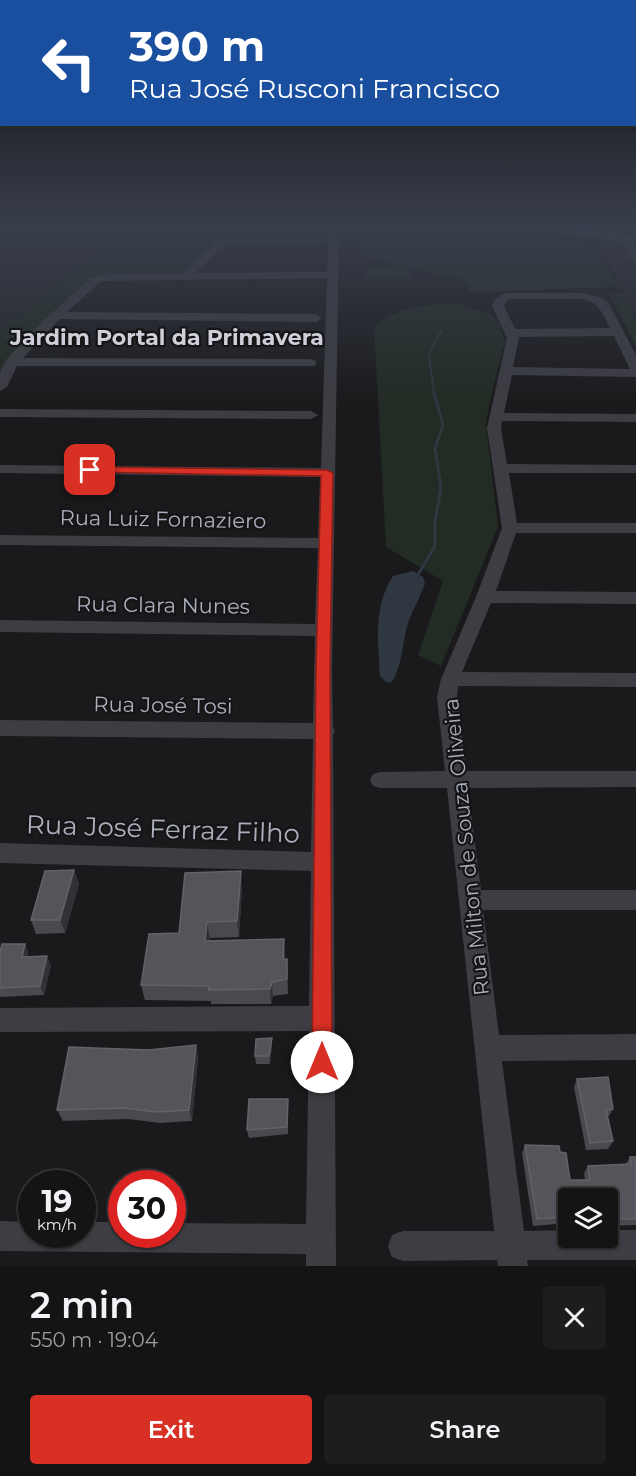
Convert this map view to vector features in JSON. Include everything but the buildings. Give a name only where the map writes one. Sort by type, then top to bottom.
[{"type":"street","points":[[0,387],[2,377],[12,362],[87,287]]},
{"type":"street","points":[[0,1236],[321,1253],[325,543],[332,287]]},
{"type":"street","points":[[506,371],[636,370],[604,304],[596,299],[584,296],[505,296],[499,301],[498,306],[512,333],[618,333]]},
{"type":"street","points":[[58,315],[316,318]]},
{"type":"street","name":"Rua Milton de Souza Oliveira","points":[[512,333],[494,428],[510,528],[485,597],[450,679],[447,697],[512,1255]]},
{"type":"street","points":[[12,362],[310,363]]},
{"type":"street","points":[[0,413],[311,416]]},
{"type":"street","points":[[495,417],[636,418]]},
{"type":"street","points":[[501,468],[636,469]]},
{"type":"street","points":[[0,469],[327,473]]},
{"type":"street","points":[[510,528],[636,528]]},
{"type":"street","name":"Rua Luiz Fornaziero","points":[[0,540],[325,543]]},
{"type":"street","points":[[485,597],[636,598]]},
{"type":"street","name":"Rua Clara Nunes","points":[[0,626],[325,630]]},
{"type":"street","points":[[450,679],[636,680]]},
{"type":"street","name":"Rua José Tosi","points":[[0,728],[325,731]]},
{"type":"street","points":[[380,780],[636,779]]},
{"type":"street","name":"Rua José Ferraz Filho","points":[[0,853],[324,862]]},
{"type":"street","points":[[470,900],[636,900]]},
{"type":"street","points":[[0,1020],[323,1018]]},
{"type":"street","points":[[489,1048],[636,1047]]},
{"type":"street","points":[[403,1246],[512,1255],[636,1245]]},
{"type":"shaded area","points":[[0,287],[53,287],[0,331]]},
{"type":"shaded area","points":[[53,287],[89,287],[8,360],[0,371],[0,331]]},
{"type":"shaded area","points":[[468,287],[619,287],[470,292]]},
{"type":"shaded area","points":[[622,287],[636,287],[636,315]]},
{"type":"shaded area","points":[[609,293],[624,293],[636,317],[636,347]]},
{"type":"shaded area","points":[[453,303],[492,314],[501,327],[505,342],[486,422],[498,527],[441,666],[418,655],[443,581],[386,547],[374,327],[401,311],[421,306]]},
{"type":"shaded area","points":[[413,571],[423,577],[425,584],[408,623],[396,675],[392,682],[387,683],[380,676],[378,650],[378,624],[382,600],[393,576]]},
{"type":"waterway","points":[[434,394],[429,354],[442,330]]},
{"type":"waterway","points":[[416,578],[435,546],[435,522],[441,488],[435,448],[443,425],[434,393]]},
{"type":"district","name":"Jardim Portal da Primavera","points":[[167,337]]},
{"type":"route","points":[[90,470],[327,473],[323,670],[325,731],[322,1062]]}]
